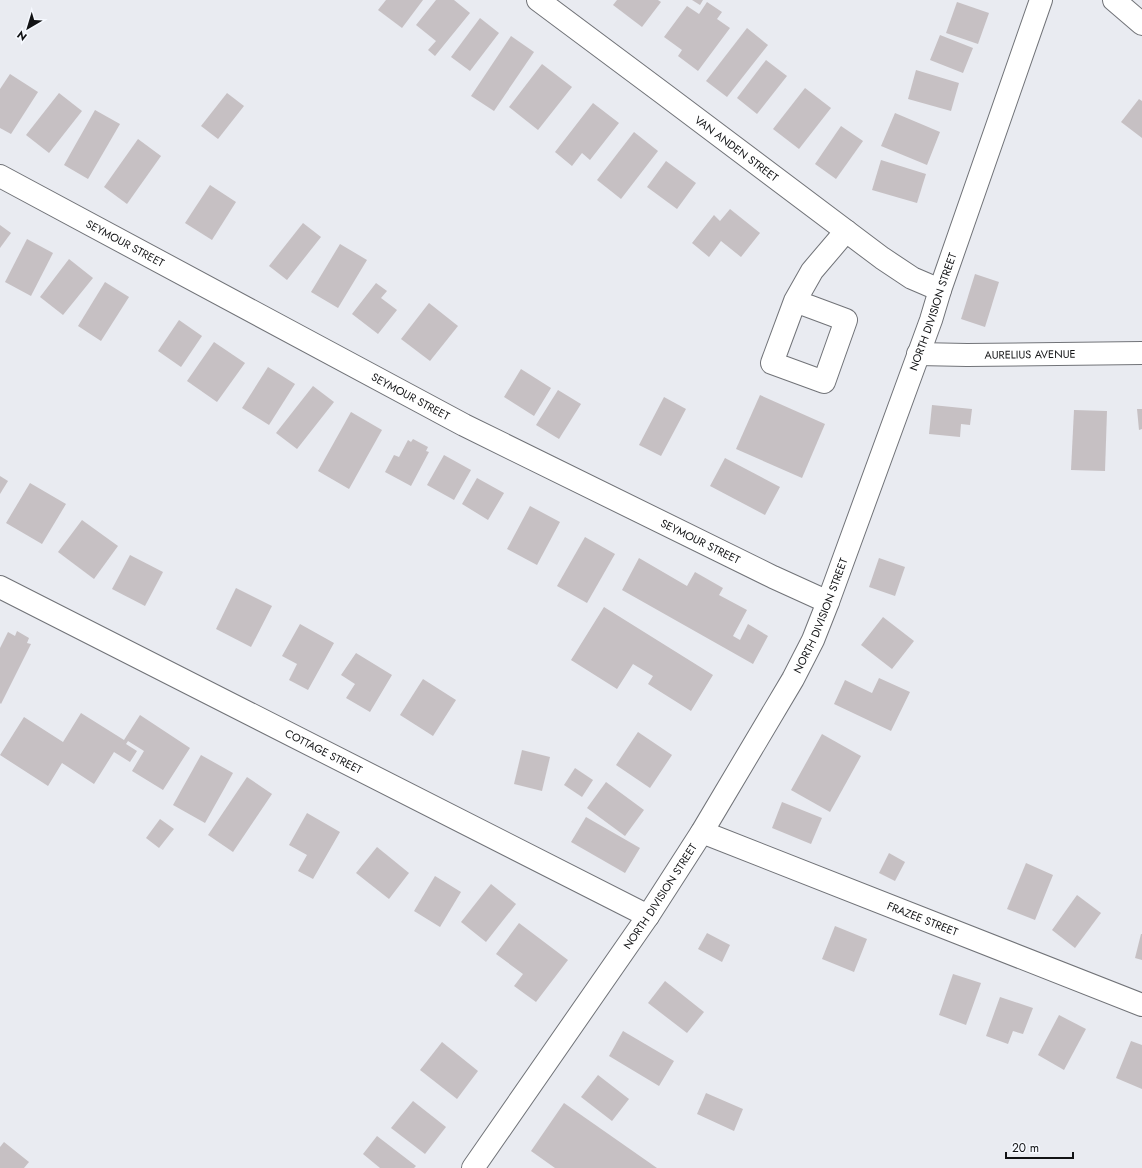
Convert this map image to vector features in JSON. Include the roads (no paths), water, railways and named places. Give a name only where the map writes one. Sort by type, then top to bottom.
[{"type":"street","name":"VAN ANDEN STREET","points":[[538,0],[882,258],[912,278],[940,290]]},
{"type":"street","name":"NORTH DIVISION STREET","points":[[473,1168],[648,916],[702,832],[793,679],[813,640],[931,320],[940,290],[1041,0]]},
{"type":"street","points":[[1114,0],[1142,24]]},
{"type":"street","name":"SEYMOUR STREET","points":[[0,176],[464,425],[766,574],[828,602]]},
{"type":"street","points":[[795,301],[812,271],[846,231]]},
{"type":"street","name":"AURELIUS AVENUE","points":[[918,354],[967,355],[1142,353]]},
{"type":"street","name":"COTTAGE STREET","points":[[0,587],[648,916]]},
{"type":"street","name":"FRAZEE STREET","points":[[702,832],[1142,1005]]}]
